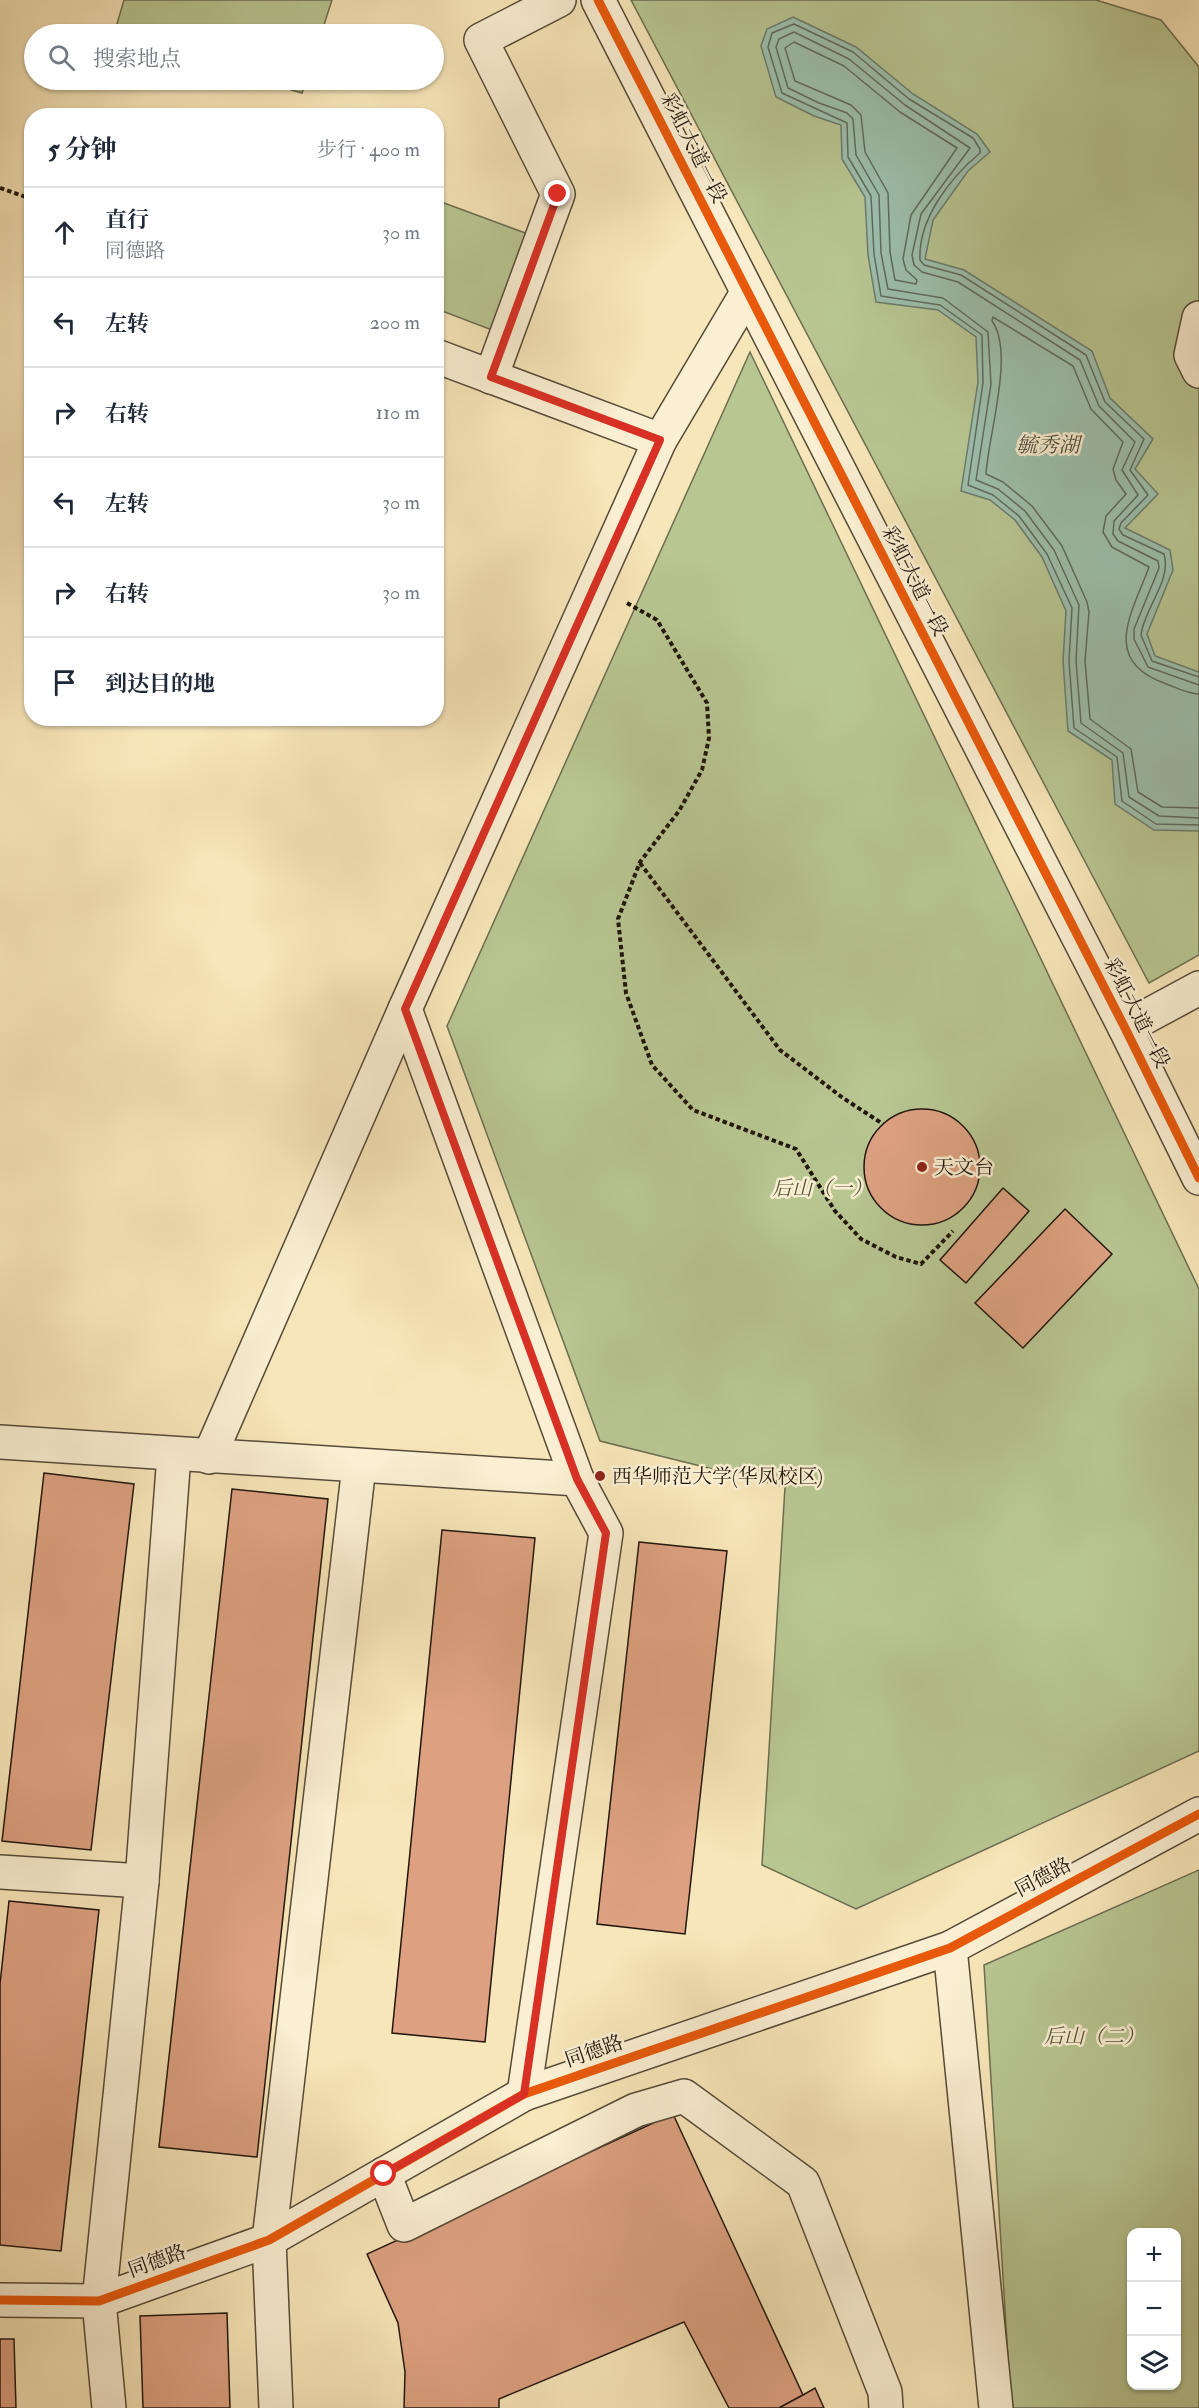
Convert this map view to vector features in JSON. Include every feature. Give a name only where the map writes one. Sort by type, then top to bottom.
[{"type":"street","points":[[491,377],[558,194],[481,40],[559,0]]},
{"type":"street","name":"彩虹大道一段","points":[[598,0],[1125,1028],[1199,1178]]},
{"type":"street","points":[[209,1457],[405,1009],[660,440],[747,293]]},
{"type":"street","points":[[1199,318],[1191,355],[1199,371]]},
{"type":"street","points":[[444,359],[660,440]]},
{"type":"street","points":[[1125,1028],[1199,988]]},
{"type":"street","points":[[405,1009],[577,1479],[606,1533],[524,2094]]},
{"type":"street","points":[[0,1442],[174,1455],[577,1479]]},
{"type":"street","points":[[109,2408],[99,2301],[142,1881],[174,1455]]},
{"type":"street","points":[[276,2408],[269,2240],[359,1466]]},
{"type":"street","name":"同德路","points":[[0,2300],[99,2301],[269,2240],[524,2094],[950,1948],[1199,1814]]},
{"type":"street","points":[[0,1872],[142,1881]]},
{"type":"street","points":[[950,1948],[996,2408]]},
{"type":"street","points":[[384,2174],[404,2225],[636,2110],[684,2096],[803,2183],[885,2392],[886,2408]]},
{"type":"path","points":[[0,188],[24,196]]},
{"type":"path","points":[[635,608],[657,620],[707,703],[709,738],[702,770],[679,811],[640,862],[618,919],[626,993],[652,1065],[693,1110],[796,1149],[835,1211],[861,1239],[896,1257],[921,1264],[953,1231]]},
{"type":"path","points":[[640,862],[780,1050],[843,1098],[883,1124]]},
{"type":"green space","points":[[124,0],[332,0],[324,24],[117,24]]},
{"type":"green space","points":[[631,0],[1096,0],[1161,20],[1199,67],[1199,955],[1149,983]]},
{"type":"green space","points":[[444,203],[528,234],[492,330],[444,312]]},
{"type":"green space","name":"后山（一）","points":[[750,352],[1199,1289],[1199,1751],[856,1909],[762,1865],[785,1487],[600,1441],[447,1026]]},
{"type":"green space","name":"后山（二）","points":[[1199,1870],[1199,2408],[1011,2408],[984,1965]]},
{"type":"water","name":"毓秀湖","points":[[793,17],[856,47],[913,94],[977,134],[990,152],[968,171],[933,220],[925,259],[964,270],[1092,351],[1110,398],[1153,439],[1135,469],[1158,494],[1125,528],[1170,550],[1173,570],[1147,634],[1155,656],[1199,672],[1199,831],[1154,830],[1115,804],[1112,760],[1068,731],[1063,661],[1066,611],[1042,557],[1015,520],[990,500],[961,491],[978,382],[976,337],[938,310],[876,302],[868,255],[865,197],[842,159],[841,125],[814,116],[776,97],[761,46],[767,29]]},
{"type":"building","name":"天文台","points":[[922,1109],[944,1113],[963,1126],[976,1145],[980,1167],[976,1189],[963,1208],[944,1221],[922,1225],[900,1221],[881,1208],[868,1189],[864,1167],[868,1145],[881,1126],[900,1113]]},
{"type":"building","points":[[1003,1188],[1029,1211],[966,1283],[940,1260]]},
{"type":"building","points":[[1065,1209],[1112,1254],[1023,1348],[975,1303]]},
{"type":"building","points":[[44,1473],[134,1484],[91,1850],[2,1841]]},
{"type":"building","points":[[232,1489],[328,1499],[257,2157],[159,2147]]},
{"type":"building","points":[[442,1530],[535,1538],[485,2042],[392,2033]]},
{"type":"building","points":[[639,1542],[727,1551],[685,1934],[597,1924]]},
{"type":"building","points":[[9,1901],[99,1910],[61,2251],[0,2245],[0,1984]]},
{"type":"building","points":[[673,2114],[803,2395],[779,2408],[729,2408],[684,2322],[499,2399],[499,2408],[404,2408],[405,2372],[398,2323],[367,2254]]},
{"type":"building","points":[[227,2313],[230,2408],[143,2408],[140,2316]]},
{"type":"building","points":[[0,2339],[14,2339],[16,2408],[0,2408]]},
{"type":"building","points":[[815,2388],[824,2408],[779,2408],[803,2395]]},
{"type":"cycle path","points":[[598,0],[1125,1028],[1199,1178]]},
{"type":"cycle path","points":[[0,2300],[99,2301],[269,2240],[524,2094],[950,1948],[1199,1814]]},
{"type":"place","name":"天文台","points":[[922,1167]]},
{"type":"place","name":"西华师范大学(华凤校区)","points":[[600,1476]]},
{"type":"route","points":[[384,2174],[524,2094],[606,1533],[577,1479],[405,1009],[660,440],[491,377],[558,194]]}]
